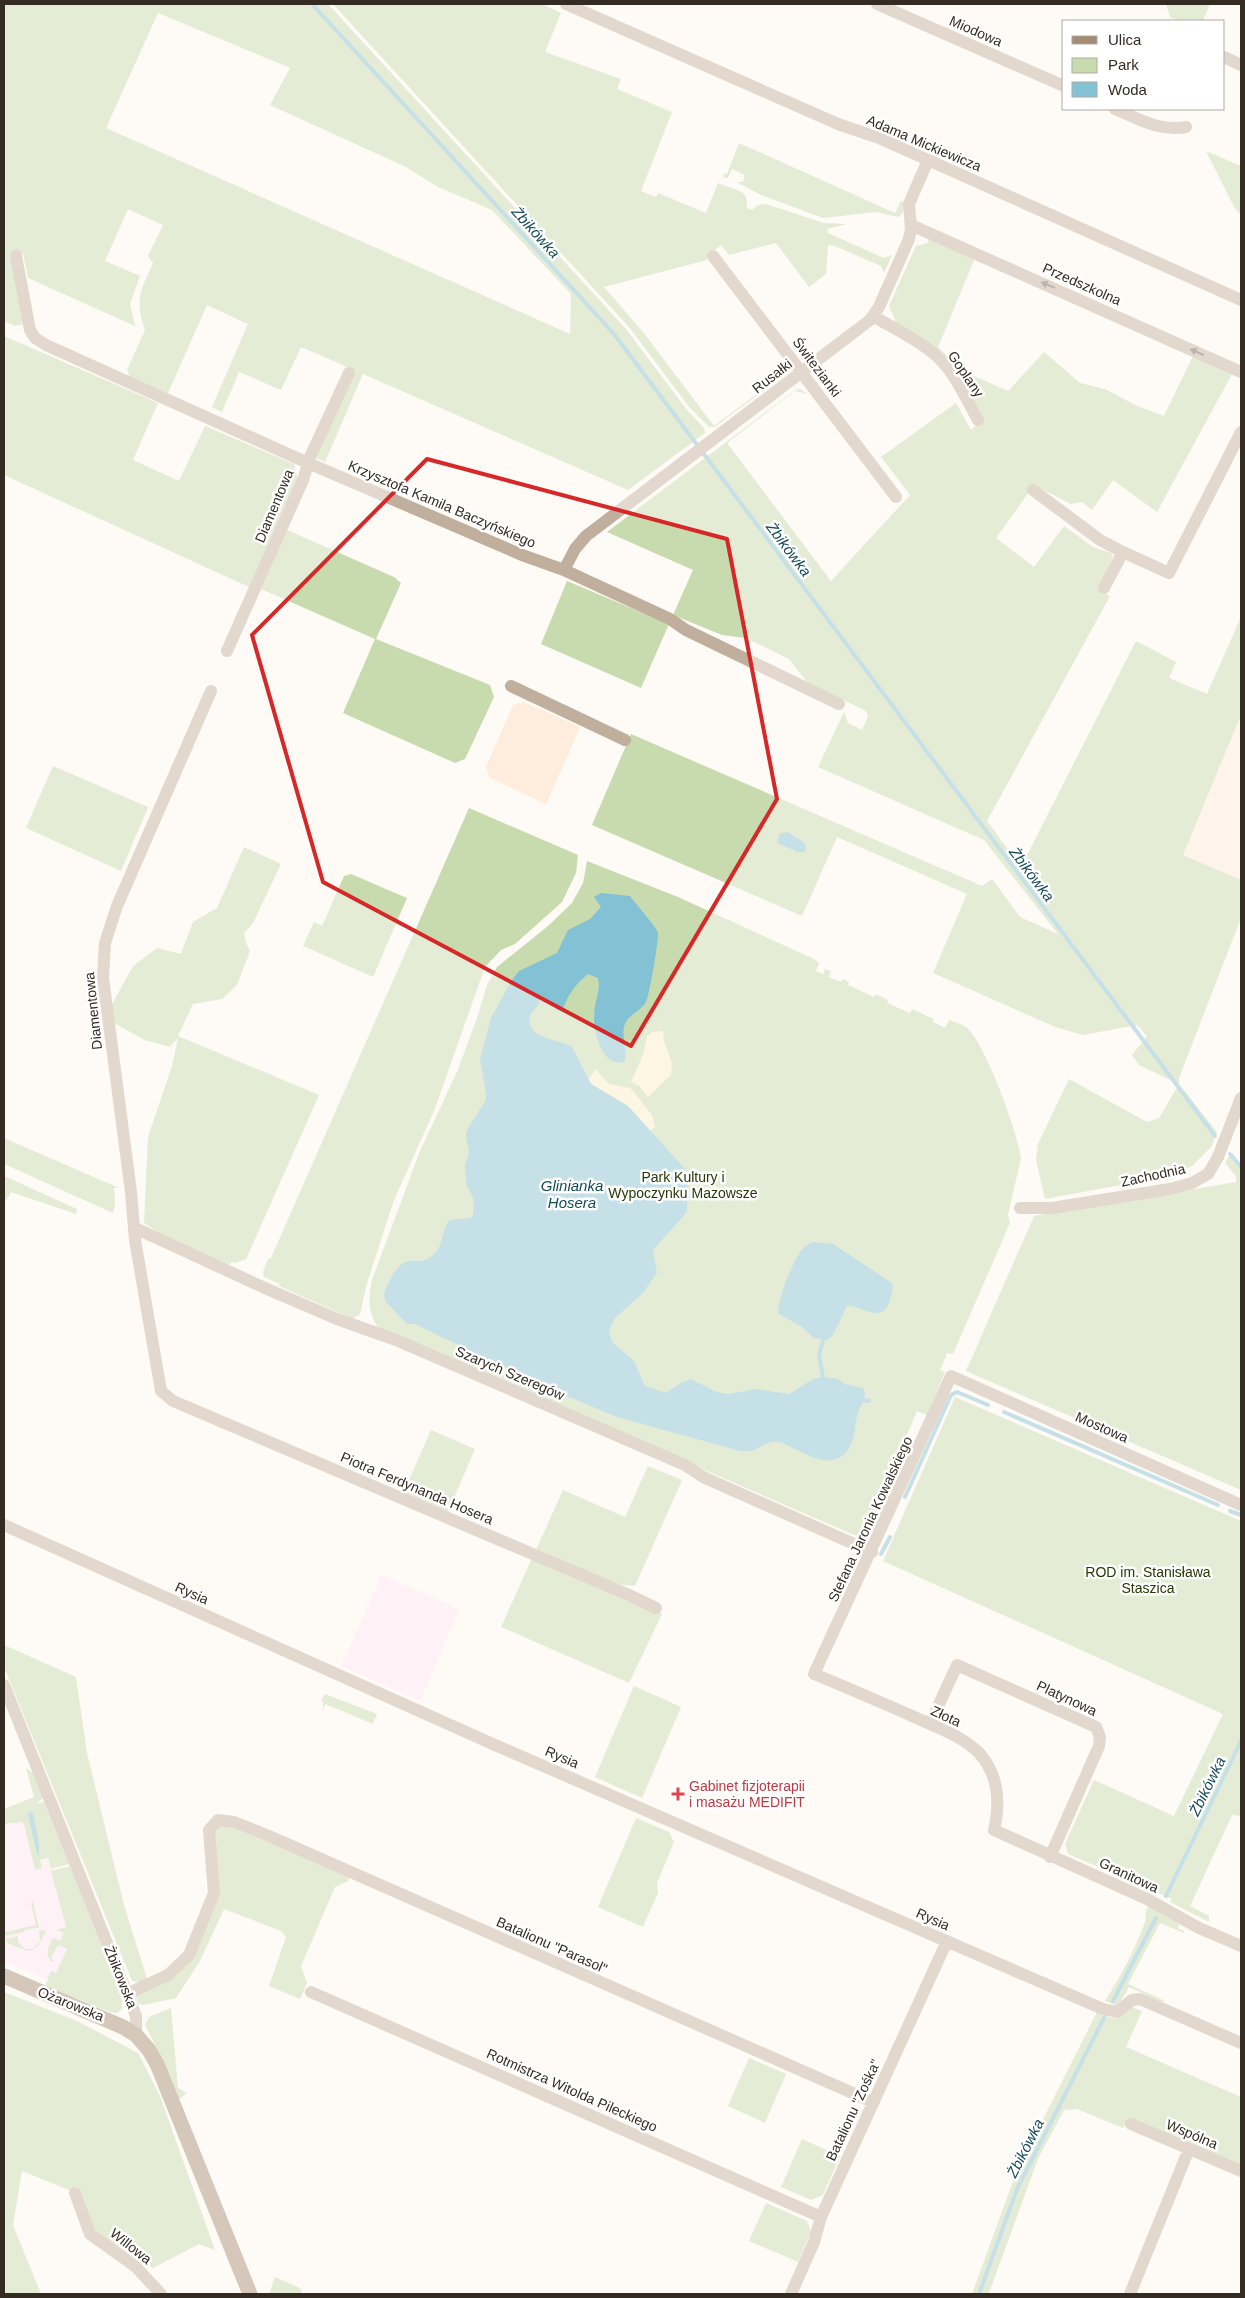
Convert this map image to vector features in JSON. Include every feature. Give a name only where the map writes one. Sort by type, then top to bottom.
[{"type":"main road","name":"Ożarowska","points":[[4,1976],[111,2021],[136,2036]]},
{"type":"main road","points":[[136,2036],[149,2050],[157,2064],[250,2294]]},
{"type":"street","name":"Adama Mickiewicza","points":[[566,4],[838,124],[879,138],[1241,300]]},
{"type":"street","name":"Miodowa","points":[[877,4],[1062,85]]},
{"type":"street","points":[[1225,57],[1241,65]]},
{"type":"street","points":[[1118,110],[1160,127],[1172,129],[1186,127]]},
{"type":"street","name":"Rusałki","points":[[564,570],[575,548],[586,536],[714,440],[873,316],[909,239],[911,225],[909,204],[928,160]]},
{"type":"street","name":"Przedszkolna","points":[[911,225],[1241,372]]},
{"type":"street","name":"Krzysztofa Kamila Baczyńskiego","points":[[16,256],[32,334],[46,345],[308,463],[522,555],[564,570],[670,619],[686,630],[839,704]]},
{"type":"street","name":"Świtezianki","points":[[713,256],[896,497]]},
{"type":"street","name":"Goplany","points":[[873,316],[925,348],[939,359],[952,375],[978,420]]},
{"type":"street","name":"Diamentowa","points":[[226,651],[349,373]]},
{"type":"street","points":[[1033,490],[1100,540],[1168,573],[1241,432]]},
{"type":"street","points":[[1104,588],[1127,554]]},
{"type":"street","points":[[511,686],[626,740]]},
{"type":"street","name":"Diamentowa","points":[[166,1397],[158,1386],[135,1228],[106,1003],[103,958],[108,930],[117,906],[210,691]]},
{"type":"street","name":"Zachodnia","points":[[1020,1208],[1052,1208],[1170,1189],[1192,1183],[1208,1174],[1218,1157],[1241,1098]]},
{"type":"street","name":"Szarych Szeregów","points":[[135,1228],[267,1289],[337,1319],[396,1340],[685,1465],[703,1477],[872,1552]]},
{"type":"street","name":"Stefana Jaronia Kowalskiego","points":[[814,1674],[872,1552],[951,1376]]},
{"type":"street","name":"Mostowa","points":[[951,1376],[1241,1505]]},
{"type":"street","name":"Piotra Ferdynanda Hosera","points":[[166,1397],[656,1608]]},
{"type":"street","name":"Rysia","points":[[4,1525],[495,1745],[1110,2012],[1119,2011],[1132,2000],[1140,1999],[1241,2042]]},
{"type":"street","name":"Platynowa","points":[[930,1724],[957,1665],[1096,1727],[1100,1737],[1099,1746],[1050,1857]]},
{"type":"street","name":"Złota","points":[[814,1674],[930,1724],[966,1742],[986,1762],[999,1796],[994,1830],[1002,1834]]},
{"type":"street","name":"Żbikowska","points":[[4,1685],[136,2016],[136,2036]]},
{"type":"street","name":"Batalionu \"Parasol\"","points":[[127,1994],[168,1975],[188,1955],[214,1898],[209,1830],[218,1820],[228,1820],[246,1826],[873,2102]]},
{"type":"street","name":"Granitowa","points":[[1002,1834],[1141,1896],[1199,1928],[1241,1946]]},
{"type":"street","name":"Batalionu \"Zośka\"","points":[[791,2294],[814,2242],[821,2217],[947,1941]]},
{"type":"street","name":"Rotmistrza Witolda Pileckiego","points":[[311,1992],[821,2217]]},
{"type":"street","name":"Wspólna","points":[[1131,2124],[1241,2170]]},
{"type":"street","points":[[1130,2294],[1189,2149]]},
{"type":"street","name":"Willowa","points":[[75,2193],[90,2234],[135,2266],[161,2294]]},
{"type":"highlighted area","points":[[427,459],[727,539],[777,799],[631,1046],[323,882],[252,635]]},
{"type":"shaded area","points":[[524,702],[580,727],[546,804],[490,778],[486,767],[513,705]]},
{"type":"shaded area","points":[[1241,715],[1241,880],[1183,855]]},
{"type":"shaded area","points":[[382,1575],[460,1609],[420,1701],[341,1666]]},
{"type":"shaded area","points":[[34,1797],[71,1942],[66,1969],[47,1979],[4,1961],[4,1809]]},
{"type":"green space","points":[[4,4],[328,4],[626,329],[687,410],[704,428],[705,433],[628,490],[363,374],[325,462],[316,458],[353,373],[343,365],[301,347],[281,390],[239,372],[222,412],[212,407],[248,324],[207,305],[168,393],[130,377],[127,370],[145,330],[140,310],[140,295],[153,263],[148,256],[163,225],[128,209],[105,261],[140,276],[130,304],[135,326],[28,278],[23,254],[13,255],[25,324],[15,326],[4,321]],"holes":[[[158,13],[290,68],[270,105],[406,167],[438,187],[492,210],[571,294],[570,334],[106,128]]]},
{"type":"green space","points":[[333,4],[542,4],[561,13],[545,52],[621,79],[617,89],[672,112],[641,191],[656,197],[658,193],[706,213],[718,183],[742,192],[746,197],[747,208],[752,210],[758,205],[766,204],[824,223],[847,224],[827,229],[828,233],[884,258],[892,255],[884,273],[881,266],[835,246],[828,245],[826,274],[809,287],[776,243],[729,255],[721,245],[707,256],[707,260],[604,287],[643,332],[714,426],[782,375],[784,363],[786,371],[784,375],[715,427],[709,427],[690,408],[629,327]]},
{"type":"green space","points":[[1166,4],[1210,4],[1203,20],[1177,20],[1170,17]]},
{"type":"green space","points":[[739,143],[895,213],[901,201],[904,203],[902,214],[898,217],[876,212],[823,218],[761,195],[737,182],[743,182],[745,175],[732,169],[728,178],[723,177],[724,173],[727,174]]},
{"type":"green space","points":[[1206,151],[1241,166],[1241,215],[1234,207]]},
{"type":"green space","points":[[929,239],[975,258],[938,347],[965,375],[967,373],[1008,391],[1044,352],[1080,383],[1105,389],[1137,406],[1164,416],[1193,356],[1232,374],[1157,512],[1113,480],[1092,510],[1082,502],[1071,504],[1034,485],[996,538],[1034,567],[1064,526],[1093,547],[1111,553],[1113,556],[1099,590],[1110,596],[987,821],[1021,867],[1136,641],[1176,662],[1169,678],[1207,694],[1241,617],[1241,715],[1183,855],[1241,880],[1241,918],[1179,1078],[1179,1084],[1139,1065],[1132,1055],[1147,1036],[1137,1025],[1083,1035],[1055,1027],[933,973],[967,894],[837,837],[802,916],[592,825],[631,734],[982,886],[992,879],[1020,917],[1058,934],[984,840],[818,767],[844,712],[848,723],[862,730],[868,716],[866,711],[807,682],[789,659],[746,638],[722,635],[673,615],[693,570],[607,532],[794,391],[800,389],[807,394],[795,391],[727,443],[831,581],[910,495],[881,457],[956,403],[971,430],[982,419],[962,381],[893,323],[895,320],[889,306],[916,246],[927,243]]},
{"type":"green space","points":[[4,336],[158,403],[133,460],[179,481],[205,426],[294,464],[298,479],[249,587],[4,475]]},
{"type":"green space","points":[[287,530],[394,577],[401,583],[376,639],[490,685],[494,697],[465,759],[455,763],[343,713],[375,639],[261,589]]},
{"type":"green space","points":[[567,581],[669,624],[641,688],[541,644]]},
{"type":"green space","points":[[53,766],[148,807],[121,871],[26,828]]},
{"type":"green space","points":[[469,808],[578,855],[576,873],[562,902],[515,944],[501,950],[485,967],[434,1111],[394,1200],[367,1283],[360,1314],[353,1319],[279,1286],[280,1284],[264,1277],[263,1272],[268,1259],[271,1258]]},
{"type":"green space","points":[[244,847],[281,864],[253,923],[244,933],[250,951],[237,985],[222,999],[193,1004],[178,1036],[319,1095],[246,1259],[235,1263],[231,1262],[230,1265],[162,1235],[144,1223],[148,1137],[172,1066],[178,1038],[170,1047],[145,1040],[114,1023],[111,1006],[133,966],[157,948],[181,954],[193,922],[217,908]]},
{"type":"green space","name":"Park Kultury i Wypoczynku Mazowsze","points":[[587,861],[678,897],[814,959],[819,963],[816,971],[823,974],[825,969],[831,971],[829,977],[841,982],[843,979],[849,982],[848,985],[874,997],[876,994],[888,1000],[887,1003],[910,1013],[912,1009],[934,1019],[933,1022],[945,1028],[949,1020],[963,1025],[975,1037],[1000,1089],[1014,1129],[1021,1158],[1008,1215],[1010,1223],[953,1354],[947,1353],[940,1370],[945,1372],[927,1415],[917,1411],[882,1492],[892,1497],[877,1528],[864,1537],[854,1535],[378,1328],[372,1316],[370,1294],[372,1280],[420,1151],[457,1072],[487,985],[497,967],[548,926],[572,903],[583,883]]},
{"type":"green space","points":[[351,874],[407,898],[373,977],[303,946],[314,922],[322,926],[344,876]]},
{"type":"green space","points":[[1069,1079],[1147,1122],[1159,1118],[1179,1084],[1217,1132],[1212,1146],[1192,1166],[1164,1177],[1045,1199],[1036,1160],[1038,1144]]},
{"type":"green space","points":[[4,1138],[119,1188],[114,1188],[115,1203],[113,1213],[4,1164]]},
{"type":"green space","points":[[1229,1156],[1241,1170],[1241,1490],[966,1371],[1034,1216],[1236,1182],[1236,1176],[1225,1163]]},
{"type":"green space","points":[[4,1176],[77,1209],[76,1214],[11,1192],[4,1204]]},
{"type":"green space","name":"ROD im. Stanisława Staszica","points":[[955,1397],[1241,1521],[1241,1816],[1232,1815],[1190,1906],[1209,1916],[1209,1922],[1170,1902],[1172,1899],[1068,1854],[1065,1844],[1094,1780],[1174,1816],[1223,1714],[883,1561]]},
{"type":"green space","points":[[431,1430],[475,1449],[447,1514],[402,1496]]},
{"type":"green space","points":[[648,1466],[682,1480],[635,1586],[613,1584],[535,1552],[563,1490],[625,1517]]},
{"type":"green space","points":[[532,1558],[662,1614],[629,1683],[501,1627]]},
{"type":"green space","points":[[4,1645],[76,1677],[87,1753],[124,1905],[147,1979],[139,1982],[132,1981],[4,1667]]},
{"type":"green space","points":[[634,1686],[681,1707],[642,1798],[595,1777]]},
{"type":"green space","points":[[325,1694],[377,1714],[373,1724],[325,1704],[323,1711],[323,1702],[321,1701]]},
{"type":"green space","points":[[26,1768],[33,1773],[43,1798],[36,1804],[44,1802],[69,1864],[51,1869],[48,1858],[40,1860],[42,1868],[35,1870],[24,1824],[21,1822],[4,1824],[4,1809],[34,1797]]},
{"type":"green space","points":[[636,1818],[669,1832],[674,1842],[657,1883],[658,1893],[643,1927],[598,1907]]},
{"type":"green space","points":[[225,1825],[350,1875],[348,1881],[335,1887],[301,1966],[307,1983],[300,1999],[269,1986],[286,1937],[281,1931],[224,1909],[200,1961],[176,1998],[144,2005],[139,2004],[136,1997],[140,1993],[174,1975],[218,1896],[214,1832],[219,1827]]},
{"type":"green space","points":[[70,1866],[122,1998],[122,2009],[117,2013],[110,2012],[45,1986],[51,1971],[56,1973],[67,1949],[58,1945],[51,1958],[54,1961],[51,1961],[49,1958],[48,1950],[53,1938],[61,1941],[64,1933],[57,1930],[66,1927],[51,1871]]},
{"type":"green space","points":[[33,1902],[39,1928],[27,1929],[21,1933],[4,1936],[4,1924],[6,1932],[36,1925],[31,1903]]},
{"type":"green space","points":[[1148,1906],[1179,1924],[1178,1928],[1184,1931],[1184,1933],[1160,1923],[1128,1984],[1165,2001],[1162,2002],[1129,1987],[1118,2006],[1105,2001],[1136,1945],[1145,1922]]},
{"type":"green space","points":[[46,1930],[39,1945],[35,1949],[32,1950],[22,1949],[7,1943],[6,1939],[18,1936],[18,1942],[25,1949],[34,1949],[40,1941],[39,1931]]},
{"type":"green space","points":[[4,1992],[77,2021],[138,2053],[160,2096],[215,2250],[199,2244],[153,2268],[95,2233],[78,2187],[69,2190],[22,2171],[13,2225],[41,2294],[4,2294]]},
{"type":"green space","points":[[1132,2007],[1142,2011],[1126,2047],[1241,2097],[1241,2166],[1128,2119],[1123,2128],[1077,2109],[1064,2110],[1038,2159],[989,2293],[992,2294],[972,2294],[1016,2173],[1097,2012],[1117,2018]]},
{"type":"green space","points":[[171,2008],[178,2088],[187,2093],[178,2100],[164,2062],[145,2025],[149,2017]]},
{"type":"green space","points":[[749,2058],[786,2074],[765,2123],[728,2106]]},
{"type":"green space","points":[[802,2139],[840,2156],[823,2195],[811,2200],[781,2187]]},
{"type":"green space","points":[[766,2203],[807,2221],[811,2232],[798,2262],[749,2241]]},
{"type":"green space","points":[[275,2277],[300,2288],[302,2294],[269,2294]]},
{"type":"sand","points":[[663,1031],[664,1041],[672,1063],[671,1075],[648,1097],[639,1086],[631,1082],[643,1054],[647,1036],[652,1032]]},
{"type":"sand","points":[[595,1069],[609,1084],[630,1088],[652,1115],[655,1127],[650,1131],[626,1104],[591,1084],[588,1081]]},
{"type":"water","points":[[787,832],[805,843],[806,849],[804,852],[798,852],[777,843],[779,834]]},
{"type":"water","name":"Glinianka Hosera","points":[[601,893],[630,896],[658,933],[654,968],[646,1002],[625,1024],[623,1033],[626,1052],[624,1062],[615,1062],[608,1058],[598,1041],[594,1014],[599,981],[598,978],[588,974],[573,990],[563,1009],[559,1011],[545,998],[540,996],[538,1006],[530,1015],[530,1025],[533,1030],[545,1038],[572,1047],[591,1084],[629,1107],[685,1169],[688,1177],[687,1212],[653,1250],[657,1273],[642,1294],[615,1318],[609,1331],[612,1342],[634,1361],[645,1386],[666,1393],[682,1382],[691,1379],[717,1392],[728,1394],[756,1389],[789,1394],[813,1379],[824,1377],[838,1379],[845,1384],[863,1388],[865,1395],[857,1416],[853,1439],[849,1449],[836,1459],[821,1460],[779,1442],[767,1443],[751,1451],[740,1451],[617,1417],[538,1384],[415,1324],[407,1324],[386,1302],[384,1296],[385,1289],[402,1264],[408,1261],[422,1261],[433,1255],[441,1243],[449,1220],[471,1218],[473,1215],[474,1199],[467,1187],[466,1180],[465,1165],[469,1152],[466,1135],[468,1128],[486,1100],[480,1059],[491,1018],[519,971],[557,953],[568,930],[590,919],[601,907],[594,897]]},
{"type":"water","points":[[813,1242],[833,1244],[892,1283],[892,1291],[886,1309],[876,1313],[847,1306],[833,1335],[827,1340],[814,1338],[802,1327],[779,1314],[778,1309],[782,1292],[795,1261],[803,1248]]},
{"type":"water","points":[[30,1812],[33,1813],[39,1843],[39,1855],[37,1854],[28,1814]]},
{"type":"waterway","name":"Żbikówka","points":[[312,4],[614,334],[1215,1136]]},
{"type":"waterway","name":"Żbikówka","points":[[1230,1154],[1241,1167]]},
{"type":"waterway","points":[[823,1340],[819,1355],[823,1377]]},
{"type":"waterway","points":[[905,1497],[951,1395],[957,1392],[988,1405]]},
{"type":"waterway","points":[[864,1400],[869,1401]]},
{"type":"waterway","points":[[1004,1412],[1218,1505]]},
{"type":"waterway","points":[[1230,1511],[1241,1515]]},
{"type":"waterway","points":[[881,1554],[890,1537]]},
{"type":"waterway","name":"Żbikówka","points":[[1166,1896],[1241,1741]]},
{"type":"waterway","name":"Żbikówka","points":[[1113,2001],[1156,1918]]},
{"type":"waterway","name":"Żbikówka","points":[[979,2294],[1017,2189],[1104,2018]]},
{"type":"place","name":"Gabinet fizjoterapii i masażu MEDIFIT","points":[[678,1794]]}]
